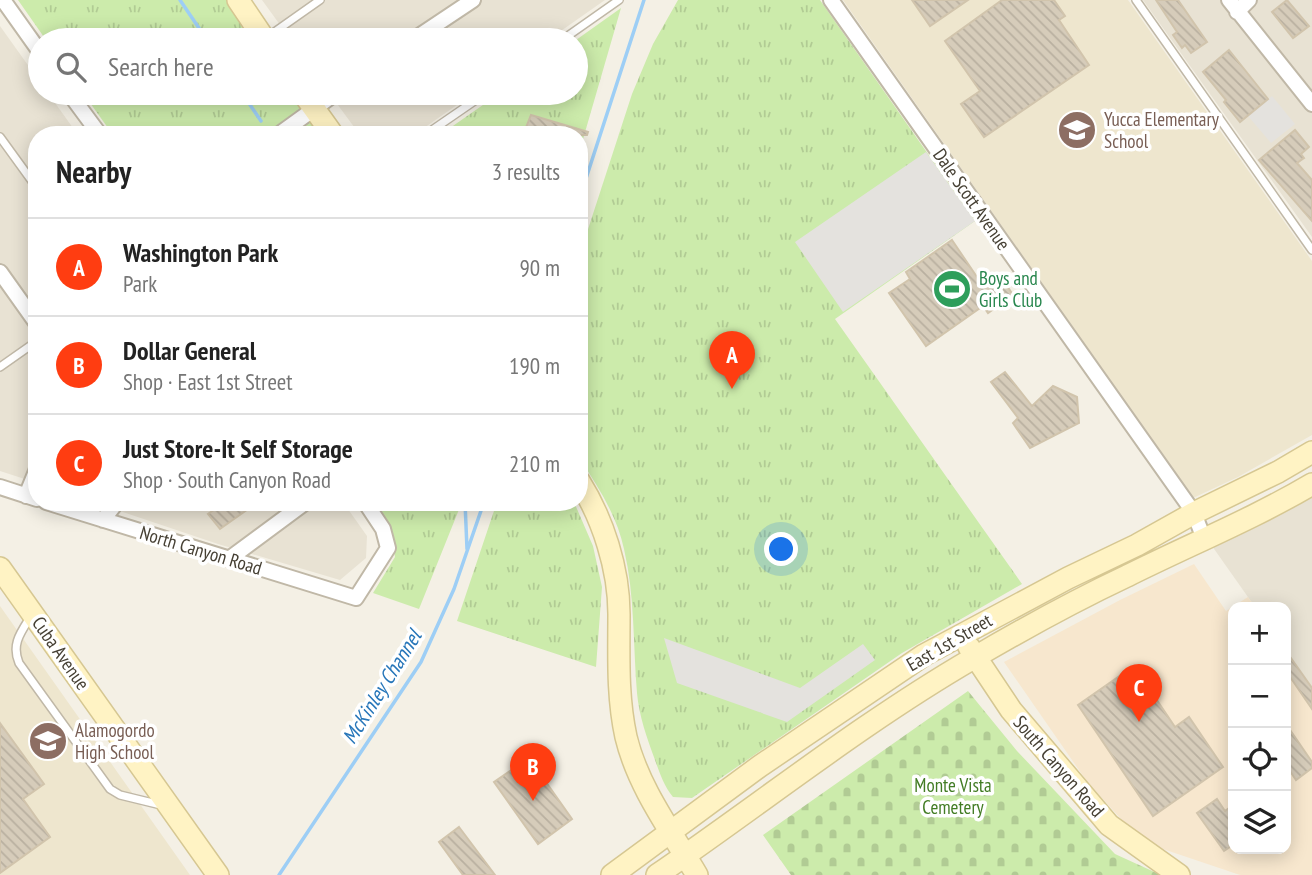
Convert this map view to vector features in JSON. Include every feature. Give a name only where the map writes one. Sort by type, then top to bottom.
[{"type":"main road","points":[[238,0],[257,28]]},
{"type":"main road","points":[[312,105],[327,126]]},
{"type":"main road","name":"East 1st Street","points":[[612,875],[728,789],[924,655],[1312,452]]},
{"type":"main road","name":"East 1st Street","points":[[657,875],[889,710],[974,658],[1126,576],[1273,507],[1312,484]]},
{"type":"main road","points":[[588,495],[613,567],[619,611],[620,697],[627,738],[639,776],[696,875]]},
{"type":"main road","name":"Cuba Avenue","points":[[1,570],[218,875]]},
{"type":"main road","name":"South Canyon Road","points":[[962,634],[974,658],[1011,710],[1109,825],[1179,875]]},
{"type":"street","points":[[3,0],[28,35]]},
{"type":"street","points":[[431,28],[472,0]]},
{"type":"street","name":"Dale Scott Avenue","points":[[831,0],[1194,513],[1204,539]]},
{"type":"street","points":[[1249,0],[1233,6],[1312,104]]},
{"type":"street","points":[[78,105],[93,126]]},
{"type":"street","points":[[286,126],[304,105]]},
{"type":"street","points":[[0,272],[28,311]]},
{"type":"street","points":[[0,487],[28,497]]},
{"type":"street","name":"North Canyon Road","points":[[74,511],[356,598],[388,548],[383,529],[371,511]]},
{"type":"street","points":[[103,520],[110,511]]},
{"type":"street","points":[[229,559],[294,511]]},
{"type":"lane","points":[[282,28],[320,0]]},
{"type":"lane","points":[[579,28],[619,0]]},
{"type":"lane","points":[[1136,0],[1312,250]]},
{"type":"lane","points":[[438,126],[469,105]]},
{"type":"lane","points":[[0,137],[28,176]]},
{"type":"lane","points":[[0,367],[28,347]]},
{"type":"lane","points":[[33,613],[15,645],[15,654],[27,674],[110,789],[120,795],[170,806]]},
{"type":"shaded area","points":[[262,0],[605,0],[565,28],[282,28]]},
{"type":"shaded area","name":"Yucca Elementary School","points":[[843,0],[1128,0],[1312,261],[1312,435],[1238,477],[1193,498]]},
{"type":"shaded area","points":[[1143,0],[1312,0],[1312,237]]},
{"type":"shaded area","points":[[0,26],[28,65],[28,105],[57,105],[72,126],[28,126],[28,480],[0,471]]},
{"type":"shaded area","points":[[1272,96],[1295,124],[1271,143],[1248,116]]},
{"type":"shaded area","points":[[338,105],[457,105],[427,126],[353,126]]},
{"type":"shaded area","points":[[926,152],[975,221],[843,312],[795,242]]},
{"type":"shaded area","points":[[1312,494],[1312,690],[1291,659],[1291,602],[1251,602],[1212,546]]},
{"type":"shaded area","points":[[120,511],[349,511],[367,536],[366,558],[340,580],[218,544]]},
{"type":"shaded area","points":[[1194,564],[1226,611],[1228,610],[1228,854],[1291,854],[1291,658],[1312,688],[1312,875],[1240,875],[1157,847],[1122,820],[1088,783],[1004,662]]},
{"type":"shaded area","name":"Alamogordo High School","points":[[0,606],[190,875],[0,875]]},
{"type":"shaded area","points":[[664,638],[800,688],[863,644],[875,660],[787,722],[677,683]]},
{"type":"green space","points":[[18,0],[226,0],[246,28],[38,28]]},
{"type":"green space","points":[[678,0],[820,0],[975,221],[835,319],[1022,584],[902,653],[692,798],[673,797],[670,793],[646,735],[638,702],[628,567],[612,513],[588,472],[588,229],[632,94],[653,44]]},
{"type":"green space","points":[[621,8],[587,126],[453,126],[483,105],[588,105],[588,31]]},
{"type":"green space","points":[[92,105],[300,105],[315,126],[107,126]]},
{"type":"green space","points":[[380,511],[458,511],[419,609],[373,593],[395,557],[390,525]]},
{"type":"green space","points":[[494,511],[578,511],[593,546],[602,587],[596,667],[457,621]]},
{"type":"green space","name":"Monte Vista Cemetery","points":[[968,691],[1017,751],[1115,854],[1161,875],[791,875],[763,835]]},
{"type":"building","points":[[912,0],[968,0],[930,26]]},
{"type":"building","points":[[1002,0],[1054,0],[1065,16],[1059,20],[1089,65],[984,137],[961,104],[980,91],[945,41]]},
{"type":"building","points":[[1156,0],[1178,0],[1207,42],[1191,53],[1185,45],[1182,48],[1173,35],[1177,32]]},
{"type":"building","points":[[1287,0],[1309,26],[1293,38],[1272,12]]},
{"type":"building","points":[[1229,50],[1268,99],[1240,122],[1203,72]]},
{"type":"building","points":[[531,115],[568,126],[527,126]]},
{"type":"building","points":[[1295,130],[1309,147],[1301,154],[1304,158],[1297,163],[1312,180],[1312,221],[1259,160]]},
{"type":"building","name":"Boys and Girls Club","points":[[952,240],[983,286],[1000,275],[1013,295],[988,313],[983,306],[926,346],[889,293],[910,279],[906,272]]},
{"type":"building","points":[[1005,372],[1032,406],[1053,386],[1077,397],[1079,423],[1030,448],[1013,423],[1018,418],[991,382]]},
{"type":"building","points":[[212,511],[245,511],[220,529],[208,514]]},
{"type":"building","points":[[1291,658],[1312,688],[1312,709],[1291,678]]},
{"type":"building","points":[[1134,666],[1175,727],[1189,717],[1223,767],[1153,816],[1078,705]]},
{"type":"building","name":"Alamogordo High School","points":[[0,723],[44,784],[23,799],[50,837],[0,873]]},
{"type":"building","points":[[1291,731],[1312,762],[1312,768],[1296,780],[1291,772]]},
{"type":"building","points":[[529,758],[572,819],[538,844],[494,782]]},
{"type":"building","points":[[1217,799],[1225,811],[1228,809],[1228,848],[1224,851],[1197,813]]},
{"type":"building","points":[[459,827],[495,875],[463,875],[439,842]]},
{"type":"waterway","points":[[180,0],[199,28]]},
{"type":"waterway","name":"McKinley Channel","points":[[588,172],[644,0]]},
{"type":"waterway","points":[[250,105],[261,121]]},
{"type":"waterway","points":[[465,511],[467,549]]},
{"type":"waterway","name":"McKinley Channel","points":[[279,875],[421,662],[454,589],[481,511]]},
{"type":"place","name":"Yucca Elementary School","points":[[1077,130]]},
{"type":"place","name":"Boys and Girls Club","points":[[952,289]]},
{"type":"place","name":"Washington Park","points":[[732,389]]},
{"type":"place","name":"Just Store-It Self Storage","points":[[1139,722]]},
{"type":"place","name":"Alamogordo High School","points":[[48,741]]},
{"type":"place","name":"Dollar General","points":[[533,801]]}]
